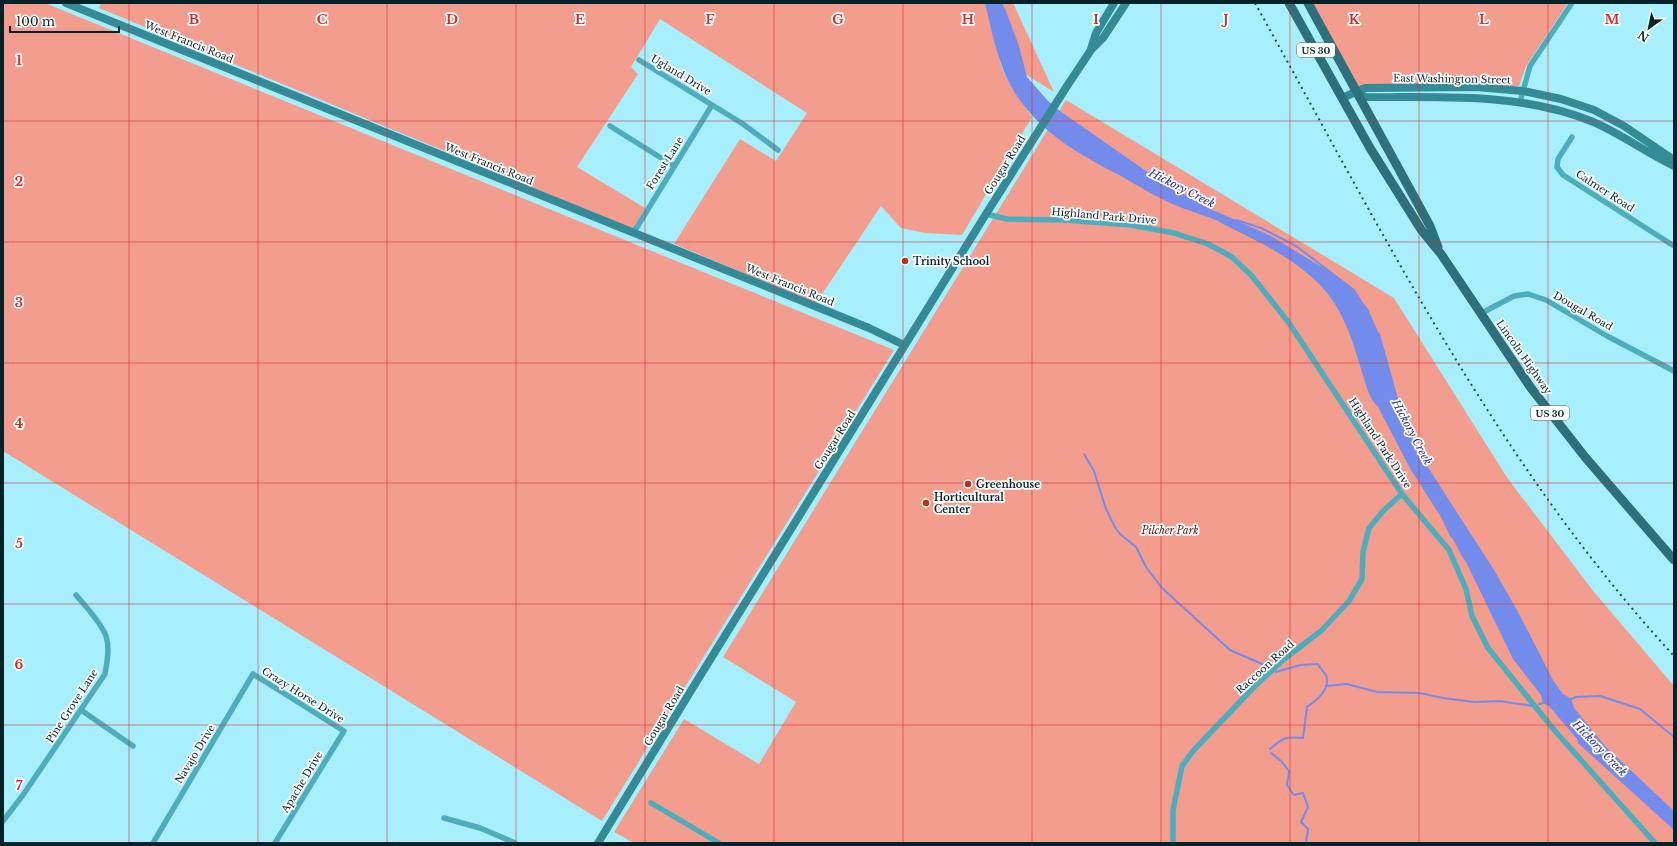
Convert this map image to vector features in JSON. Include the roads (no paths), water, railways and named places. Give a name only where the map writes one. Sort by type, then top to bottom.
[{"type":"main road","name":"Lincoln Highway","points":[[1289,3],[1342,98],[1422,231],[1441,254],[1531,388],[1585,457],[1674,560]]},
{"type":"main road","name":"Lincoln Highway","points":[[1308,3],[1430,226],[1441,254]]},
{"type":"street","name":"West Francis Road","points":[[66,3],[484,174],[634,232],[869,328],[904,345]]},
{"type":"street","name":"Gougar Road","points":[[1091,50],[1096,33],[1114,3]]},
{"type":"street","name":"Gougar Road","points":[[598,843],[986,214],[1067,86],[1091,50],[1103,38],[1126,3]]},
{"type":"street","points":[[1520,102],[1530,66],[1572,3]]},
{"type":"street","name":"Ugland Drive","points":[[640,60],[743,124],[778,150]]},
{"type":"street","name":"East Washington Street","points":[[1342,98],[1365,88],[1476,87],[1523,91],[1561,99],[1594,110],[1624,126],[1674,160]]},
{"type":"street","name":"East Washington Street","points":[[1356,92],[1365,97],[1474,99],[1520,102],[1556,109],[1619,134],[1674,166]]},
{"type":"street","name":"Forest Lane","points":[[634,232],[712,105]]},
{"type":"street","points":[[610,126],[674,166]]},
{"type":"street","name":"Calmer Road","points":[[1572,137],[1558,159],[1557,167],[1563,175],[1674,246]]},
{"type":"street","name":"Highland Park Drive","points":[[986,214],[1007,219],[1065,220],[1131,226],[1174,233],[1208,244],[1232,257],[1252,276],[1289,323],[1402,494],[1449,550],[1466,589],[1472,616],[1488,648],[1555,731],[1655,843]]},
{"type":"street","name":"Dougal Road","points":[[1480,314],[1514,296],[1528,294],[1546,300],[1607,336],[1674,371]]},
{"type":"street","name":"Raccoon Road","points":[[1173,843],[1173,810],[1182,766],[1193,750],[1252,689],[1283,660],[1322,630],[1349,601],[1362,579],[1363,552],[1369,528],[1384,510],[1402,494]]},
{"type":"street","name":"Pine Grove Lane","points":[[3,821],[105,674],[108,655],[106,636],[97,621],[76,595]]},
{"type":"street","name":"Crazy Horse Drive","points":[[254,674],[344,731]]},
{"type":"street","name":"Navajo Drive","points":[[153,843],[254,674]]},
{"type":"street","points":[[81,710],[133,746]]},
{"type":"street","name":"Apache Drive","points":[[275,843],[344,731]]},
{"type":"street","points":[[650,803],[719,843]]},
{"type":"street","points":[[444,818],[486,830],[515,843]]},
{"type":"water","points":[[985,3],[1002,3],[1019,46],[1027,77],[1048,101],[1060,111],[1156,178],[1206,207],[1269,235],[1330,272],[1353,290],[1368,309],[1380,334],[1402,413],[1422,458],[1494,570],[1517,610],[1553,680],[1562,693],[1571,699],[1574,708],[1606,747],[1674,811],[1674,830],[1578,743],[1577,739],[1549,706],[1543,703],[1541,695],[1513,659],[1466,562],[1450,536],[1441,517],[1411,470],[1378,407],[1372,399],[1367,389],[1346,325],[1329,295],[1302,269],[1270,248],[1211,218],[1177,206],[1152,194],[1074,150],[1050,132],[1028,111],[1006,77],[994,40]]},
{"type":"waterway","name":"Hickory Creek","points":[[1236,220],[1261,228],[1296,246],[1354,290],[1362,303]]},
{"type":"waterway","points":[[1084,454],[1094,471],[1106,509],[1116,529],[1136,547],[1146,567],[1162,588],[1230,650],[1269,667]]},
{"type":"waterway","points":[[1270,749],[1278,742],[1285,739],[1292,737],[1303,738],[1307,707],[1325,690],[1327,680],[1326,675],[1318,664],[1300,665],[1276,672]]},
{"type":"waterway","points":[[1326,686],[1347,684],[1377,692],[1420,693],[1443,698],[1475,702],[1500,701],[1533,706]]},
{"type":"waterway","points":[[1571,699],[1576,697],[1600,696],[1640,709],[1674,737]]},
{"type":"waterway","points":[[1539,704],[1543,703]]},
{"type":"waterway","points":[[1271,753],[1281,761],[1289,771],[1287,785],[1294,795],[1303,793],[1308,807],[1301,822],[1308,829],[1306,843]]},
{"type":"railway","points":[[1255,3],[1396,258],[1445,342],[1497,425],[1552,505],[1610,582],[1674,656]]},
{"type":"place","name":"Trinity School","points":[[905,261]]},
{"type":"place","name":"Greenhouse","points":[[968,484]]},
{"type":"place","name":"Horticultural Center","points":[[926,503]]},
{"type":"park label","name":"Pilcher Park","points":[[1170,530]]}]
